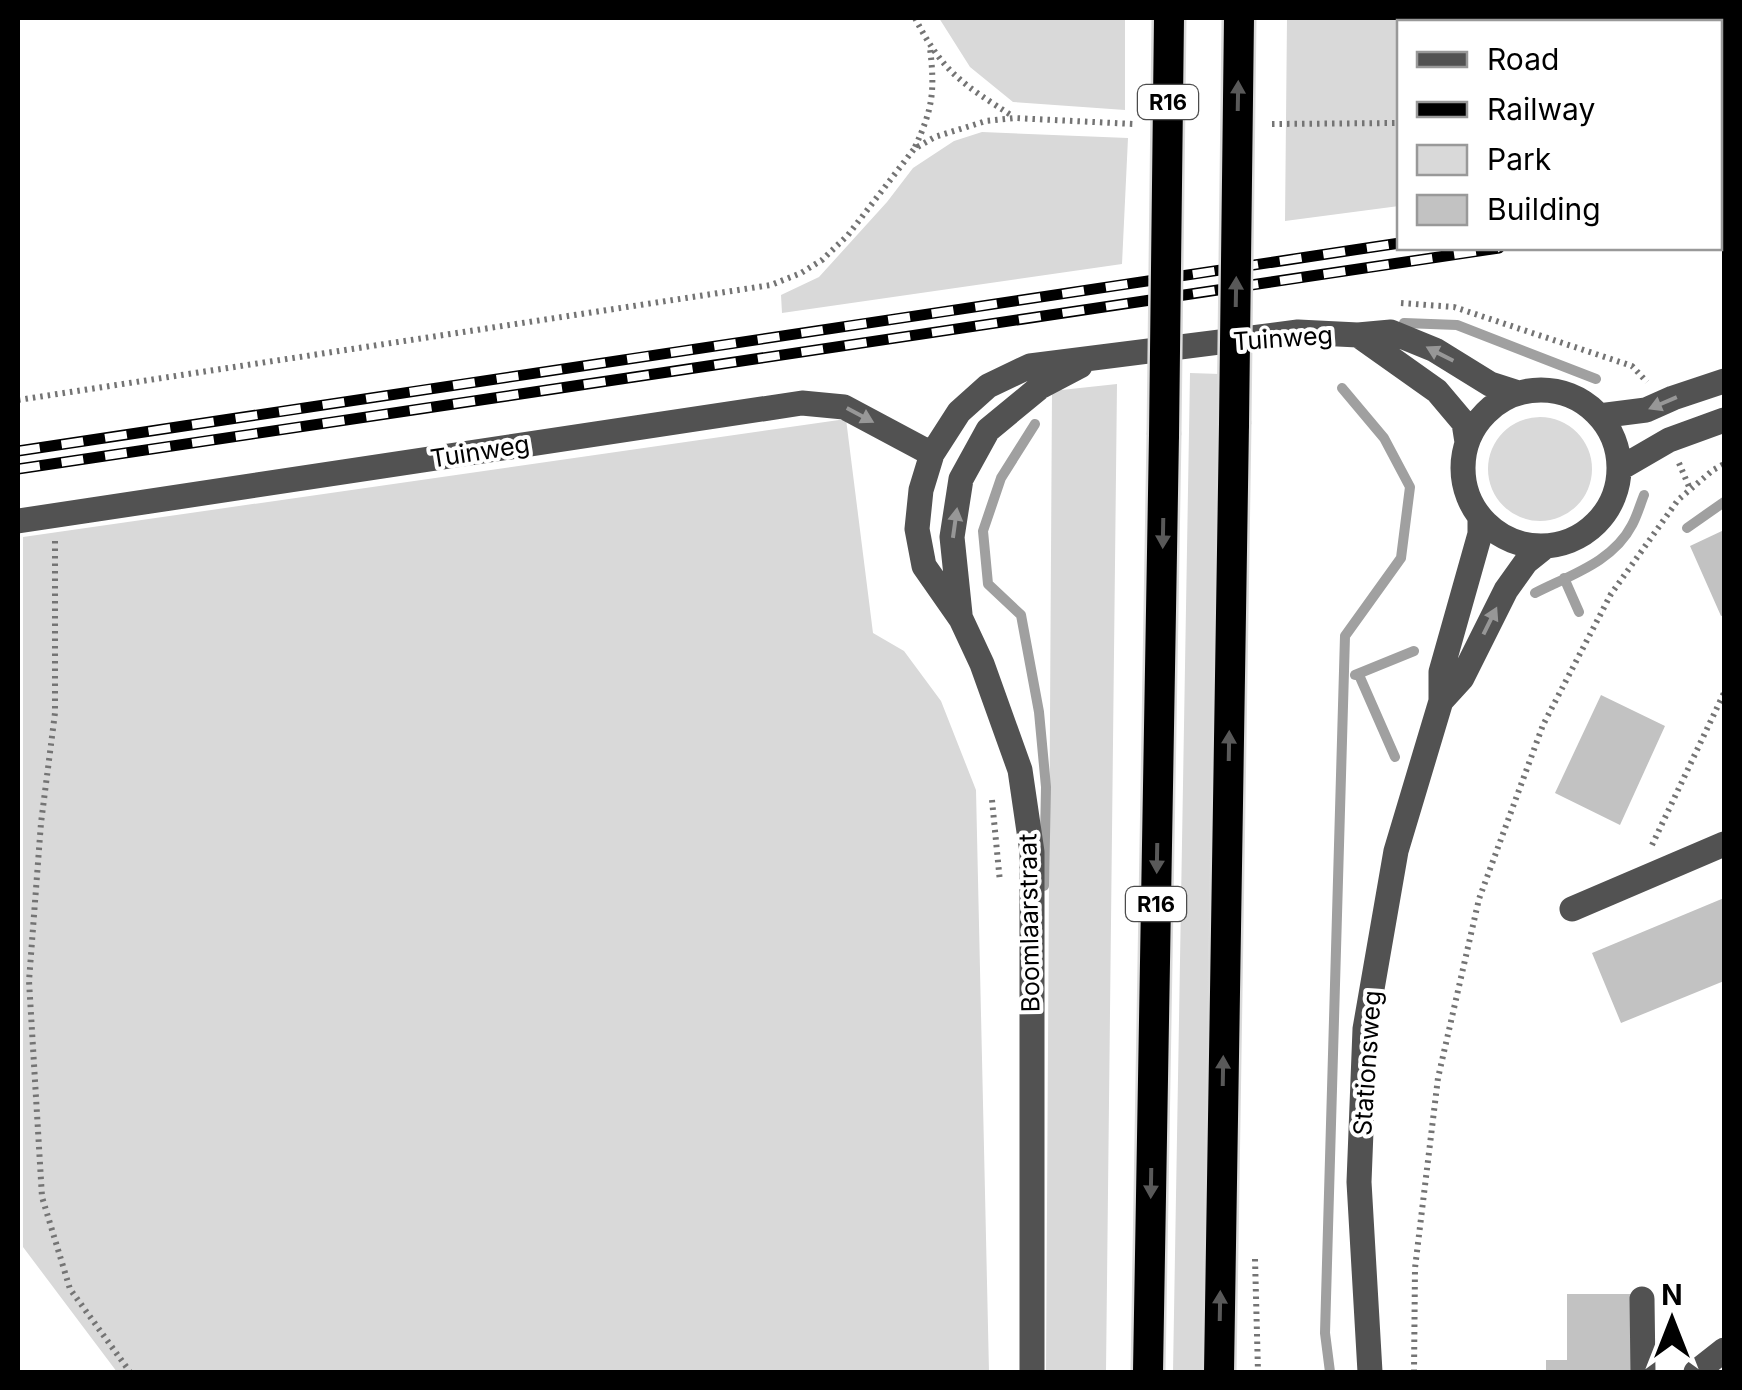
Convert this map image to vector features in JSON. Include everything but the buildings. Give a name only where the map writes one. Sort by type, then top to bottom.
[{"type":"highway","name":"R16","points":[[1148,1372],[1169,18]]},
{"type":"highway","points":[[1220,1372],[1239,18]]},
{"type":"street","name":"Tuinweg","points":[[1030,366],[1298,332],[1391,332],[1435,350],[1490,384],[1518,393]]},
{"type":"street","points":[[1358,334],[1437,391],[1464,423],[1467,442]]},
{"type":"street","points":[[961,620],[952,537],[961,479],[988,430],[1040,387],[1093,359]]},
{"type":"street","name":"Boomlaarstraat","points":[[1030,366],[988,386],[958,412],[932,454],[921,490],[917,529],[924,566],[961,620],[982,664],[1020,770],[1032,852],[1032,1372]]},
{"type":"street","points":[[1600,416],[1646,410],[1724,381]]},
{"type":"street","points":[[1467,442],[1489,410],[1518,393],[1543,390],[1583,402],[1600,416],[1616,444],[1620,469],[1669,440],[1724,420]]},
{"type":"street","name":"Tuinweg","points":[[18,520],[802,403],[844,407],[932,454]]},
{"type":"street","name":"Stationsweg","points":[[1370,1372],[1359,1182],[1364,1029],[1396,851],[1440,702],[1441,672],[1480,534],[1480,518],[1470,501],[1464,476],[1467,442]]},
{"type":"street","name":"Stationsweg","points":[[1440,702],[1462,678],[1506,590],[1526,562],[1546,546],[1578,538],[1602,517],[1617,487],[1620,469]]},
{"type":"street","points":[[1480,518],[1504,538],[1546,546]]},
{"type":"street","points":[[1572,909],[1724,844]]},
{"type":"street","points":[[1642,1299],[1643,1372]]},
{"type":"street","points":[[1696,1372],[1724,1350]]},
{"type":"path","points":[[915,18],[930,47],[962,84],[1015,118]]},
{"type":"path","points":[[18,400],[771,286],[822,260],[848,234],[914,149],[930,113],[934,92],[930,47]]},
{"type":"path","points":[[914,149],[935,137],[986,121],[1015,118],[1134,124]]},
{"type":"path","points":[[1272,124],[1397,123]]},
{"type":"path","points":[[1414,1372],[1415,1268],[1438,1078],[1479,899],[1543,725],[1612,594],[1678,500],[1724,464]]},
{"type":"path","points":[[55,515],[54,714],[29,981],[42,1197],[70,1289],[130,1372]]},
{"type":"path","points":[[1649,850],[1724,693]]},
{"type":"path","points":[[991,788],[1002,898]]},
{"type":"green space","points":[[939,18],[1125,18],[1125,110],[1013,102],[970,67]]},
{"type":"green space","points":[[1287,18],[1571,20],[1397,20],[1397,206],[1285,221]]},
{"type":"green space","points":[[982,132],[1128,138],[1122,264],[782,313],[781,295],[819,277],[913,168],[954,141]]},
{"type":"green space","points":[[1190,373],[1220,374],[1202,1372],[1173,1372]]},
{"type":"green space","points":[[1117,384],[1106,1372],[1046,1372],[1052,391]]},
{"type":"green space","points":[[1540,417],[1560,421],[1583,440],[1592,469],[1588,489],[1569,512],[1540,521],[1520,517],[1497,498],[1488,469],[1492,449],[1511,426]]},
{"type":"green space","points":[[846,419],[873,633],[904,651],[941,701],[976,790],[989,1372],[117,1372],[23,1247],[23,537]]},
{"type":"waterway","points":[[1404,323],[1457,325],[1596,379]]},
{"type":"waterway","points":[[1330,1372],[1325,1333],[1345,636],[1401,558],[1410,487],[1384,438],[1342,388]]},
{"type":"waterway","points":[[1035,424],[1001,478],[983,531],[988,584],[1021,615],[1039,712],[1046,787],[1044,886]]},
{"type":"waterway","points":[[1535,593],[1590,566],[1614,549],[1632,525],[1644,495]]},
{"type":"waterway","points":[[1687,528],[1724,502]]},
{"type":"waterway","points":[[1564,578],[1579,612]]},
{"type":"waterway","points":[[1355,675],[1414,651]]},
{"type":"waterway","points":[[1359,675],[1395,757]]},
{"type":"railway","points":[[18,451],[1397,243]]},
{"type":"railway","points":[[18,469],[1486,250]]}]
